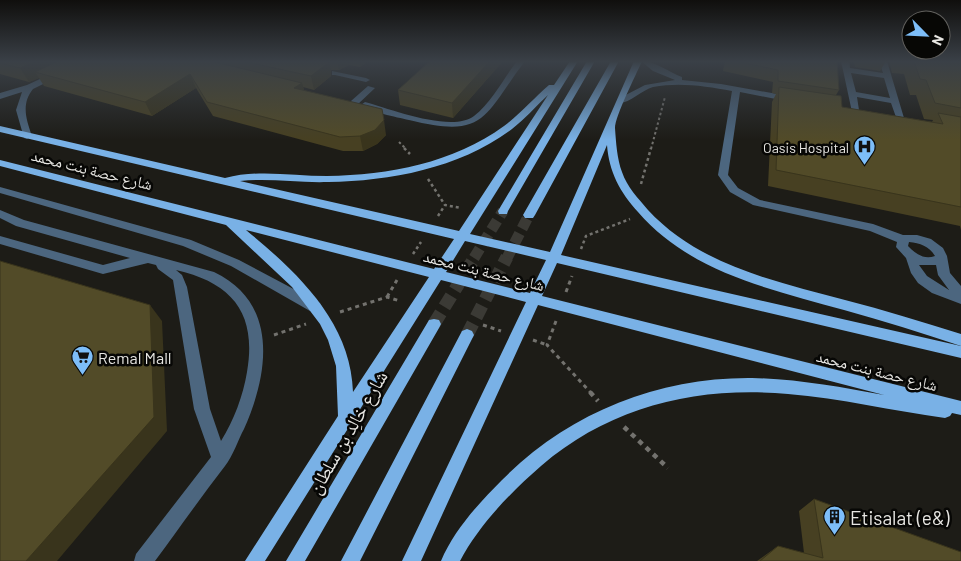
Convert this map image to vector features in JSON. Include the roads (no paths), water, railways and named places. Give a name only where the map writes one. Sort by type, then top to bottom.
[{"type":"main road","points":[[222,181],[263,176],[347,179],[392,174],[434,164],[469,151],[495,136],[516,122],[541,96],[553,87]]},
{"type":"main road","points":[[254,561],[557,87]]},
{"type":"main road","points":[[503,211],[576,87]]},
{"type":"main road","points":[[529,215],[600,87]]},
{"type":"main road","points":[[411,561],[554,258],[627,87]]},
{"type":"main road","points":[[611,124],[615,168],[626,190],[644,214],[678,242],[702,258],[745,278],[961,340]]},
{"type":"main road","name":"شارع حصة بنت محمد","points":[[0,129],[961,352]]},
{"type":"main road","name":"شارع حصة بنت محمد","points":[[0,163],[961,408]]},
{"type":"main road","points":[[229,221],[282,269],[315,308],[337,343],[346,376],[346,416]]},
{"type":"main road","name":"شارع خالِد بن سلطان","points":[[295,561],[434,324]]},
{"type":"main road","points":[[350,561],[467,335]]},
{"type":"main road","points":[[450,561],[508,485],[535,460],[562,439],[608,413],[651,396],[684,389],[753,384],[789,387],[961,412]]},
{"type":"lane","points":[[0,96],[29,87]]},
{"type":"lane","points":[[27,136],[19,109],[21,98],[30,87]]},
{"type":"lane","points":[[365,87],[349,102],[446,124],[470,123],[477,119],[501,87]]},
{"type":"lane","points":[[621,101],[640,89],[650,87]]},
{"type":"lane","points":[[719,87],[800,101]]},
{"type":"lane","points":[[850,87],[854,110]]},
{"type":"lane","points":[[891,87],[900,118]]},
{"type":"lane","points":[[736,90],[723,175],[734,190],[757,203],[873,228],[903,240],[914,238],[928,242],[939,251],[944,275],[961,295]]},
{"type":"lane","points":[[851,94],[895,101]]},
{"type":"lane","points":[[0,190],[187,243],[235,263],[315,308]]},
{"type":"lane","points":[[0,214],[20,223],[153,261],[204,273],[217,279],[239,297],[254,324],[258,341],[251,395],[239,425],[220,460],[143,561]]},
{"type":"lane","points":[[0,240],[102,270],[122,264],[153,261],[170,270],[178,278],[181,287],[202,409],[220,460]]},
{"type":"lane","points":[[903,240],[902,248],[912,257],[929,262],[940,259]]},
{"type":"lane","points":[[912,257],[912,265],[926,282],[939,290],[961,299]]},
{"type":"tunnel","points":[[474,258],[503,211]]},
{"type":"tunnel","points":[[507,258],[529,215]]},
{"type":"tunnel","points":[[434,324],[475,257]]},
{"type":"tunnel","points":[[467,335],[507,257]]},
{"type":"place","name":"Oasis Hospital","points":[[865,166]]},
{"type":"place","name":"Remal Mall","points":[[82,376]]},
{"type":"place","name":"Etisalat (e&)","points":[[834,536]]}]
